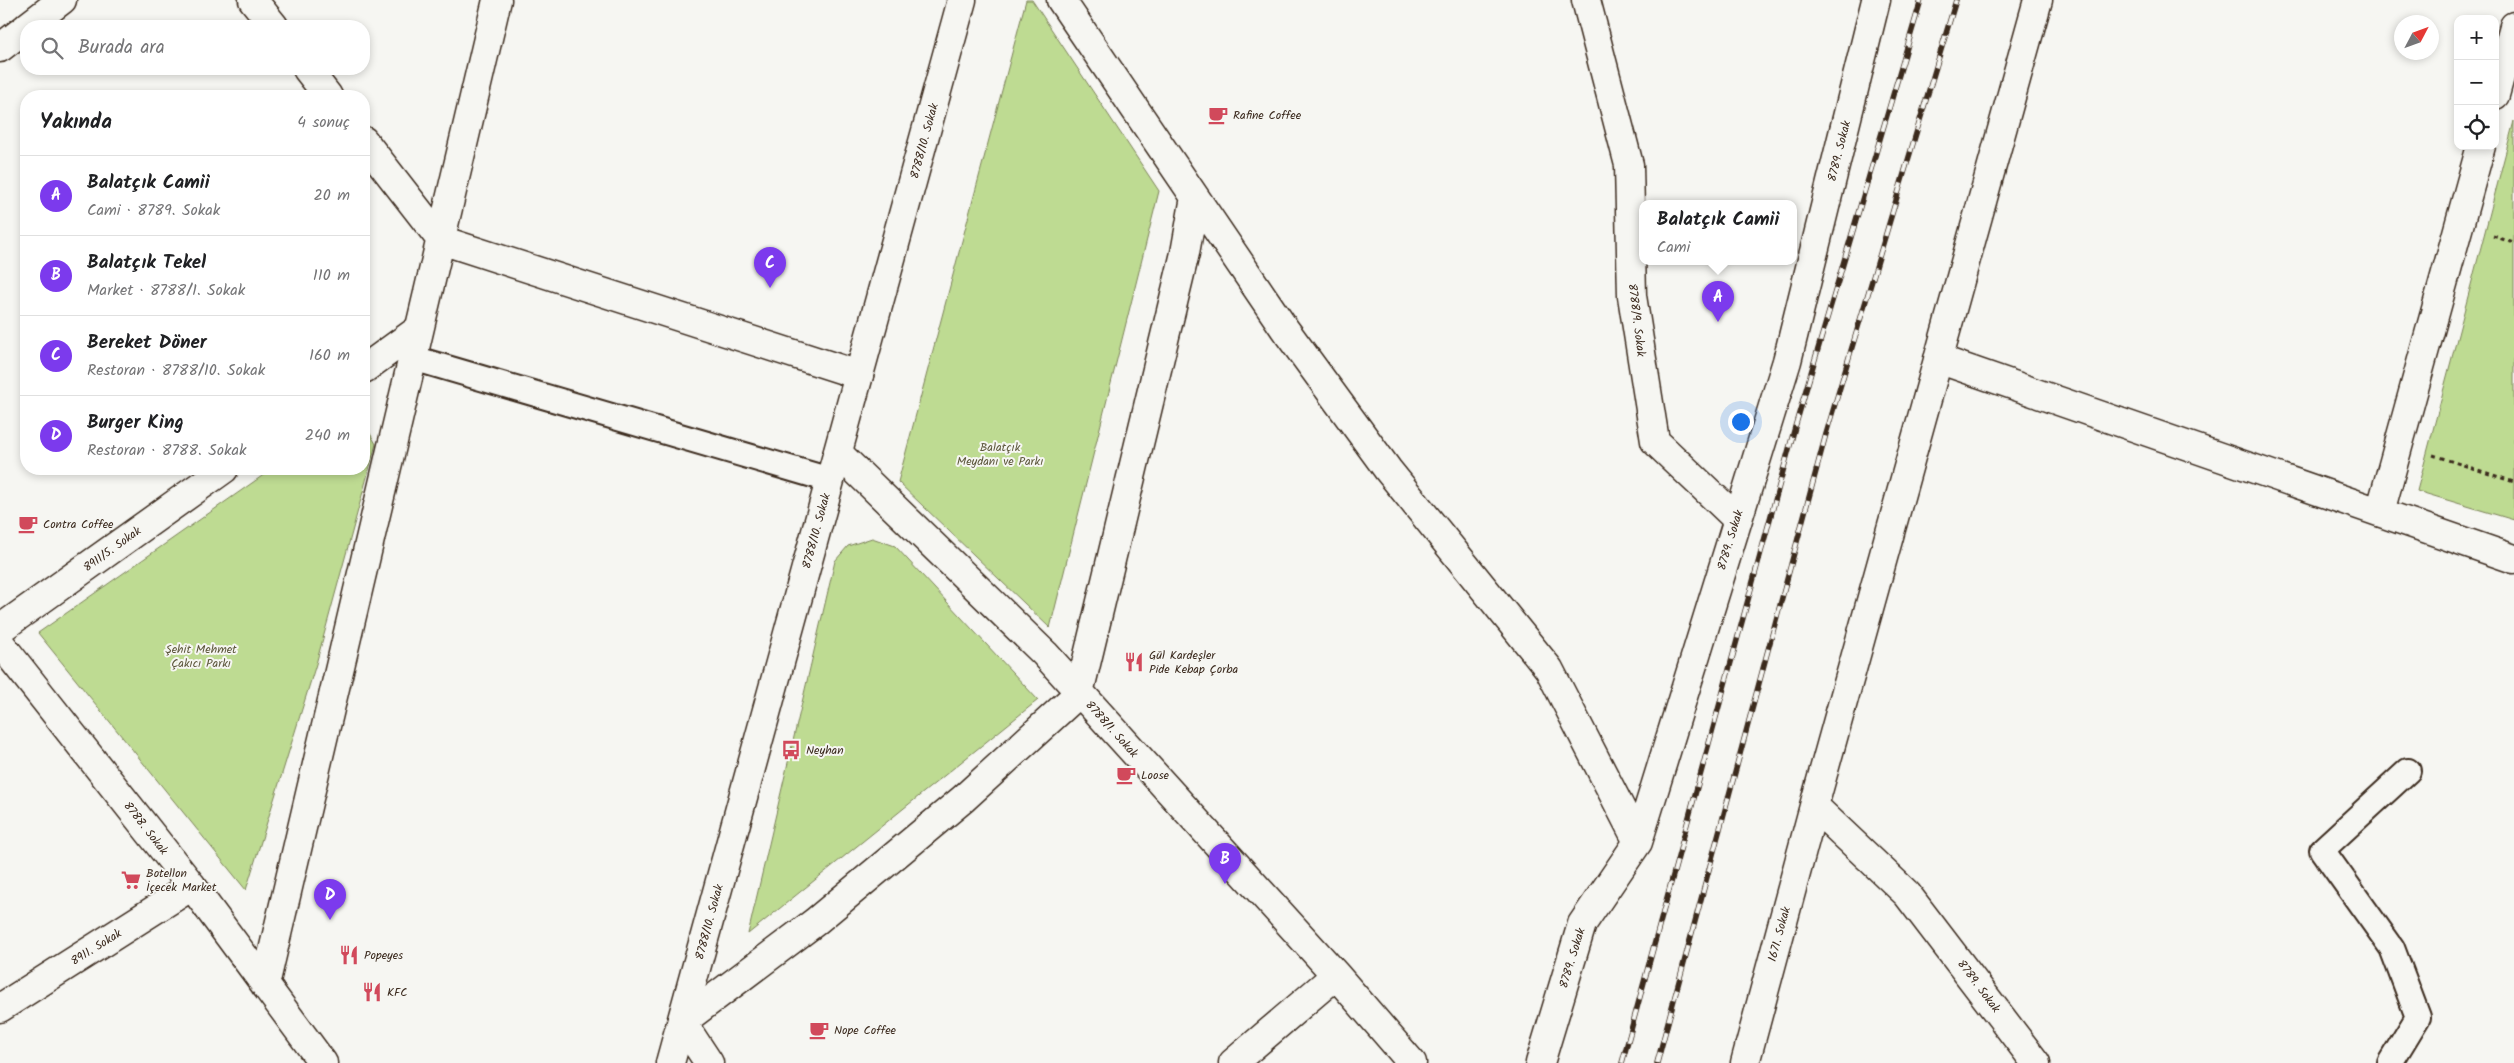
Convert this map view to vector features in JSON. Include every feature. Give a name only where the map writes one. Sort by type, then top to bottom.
[{"type":"street","points":[[36,20],[62,0]]},
{"type":"street","points":[[253,0],[269,20]]},
{"type":"street","points":[[266,985],[497,0]]},
{"type":"street","name":"8788/10. Sokak","points":[[670,1063],[962,0]]},
{"type":"street","points":[[1061,0],[1284,328],[1388,470],[1549,669],[1638,842]]},
{"type":"street","name":"8788/9. Sokak","points":[[1586,0],[1629,165],[1632,296],[1655,441],[1737,519]]},
{"type":"street","name":"8789. Sokak","points":[[1540,1063],[1582,924],[1638,842],[1787,361],[1876,0]]},
{"type":"street","name":"1671. Sokak","points":[[1745,1063],[1814,806],[2038,0]]},
{"type":"street","points":[[2499,80],[2514,26]]},
{"type":"street","points":[[0,48],[20,32]]},
{"type":"street","points":[[312,75],[323,90]]},
{"type":"street","points":[[370,150],[441,240],[859,375]]},
{"type":"street","points":[[2380,512],[2480,150]]},
{"type":"street","points":[[709,1063],[682,1022],[815,922],[963,799],[1079,693],[1184,253],[1195,197]]},
{"type":"street","points":[[370,365],[419,329]]},
{"type":"street","points":[[1938,359],[2514,559]]},
{"type":"street","name":"8788/1. Sokak","points":[[838,453],[1045,654],[1336,975],[1412,1063]]},
{"type":"street","name":"8911/5. Sokak","points":[[0,629],[216,475]]},
{"type":"street","name":"8788. Sokak","points":[[0,643],[192,886],[323,1063]]},
{"type":"street","name":"8789. Sokak","points":[[1814,806],[1907,894],[2036,1063]]},
{"type":"street","name":"8911. Sokak","points":[[0,1008],[192,886]]},
{"type":"street","points":[[1233,1063],[1336,975]]},
{"type":"lane","points":[[412,358],[830,480]]},
{"type":"lane","points":[[2390,1063],[2418,1016],[2392,948],[2322,850],[2408,771]]},
{"type":"path","points":[[2399,443],[2514,482]]},
{"type":"green space","name":"Balatçık Meydanı ve Parkı","points":[[1026,0],[1032,0],[1159,191],[1050,628],[898,482]]},
{"type":"green space","points":[[2514,121],[2514,520],[2417,491]]},
{"type":"green space","name":"Şehit Mehmet Çakıcı Parkı","points":[[370,434],[376,444],[370,466]]},
{"type":"green space","name":"Şehit Mehmet Çakıcı Parkı","points":[[263,475],[368,475],[316,664],[246,890],[38,633]]},
{"type":"green space","points":[[872,538],[895,546],[1038,700],[748,934],[835,561],[848,546]]},
{"type":"railway","points":[[1622,1063],[1795,427],[1921,0]]},
{"type":"railway","points":[[1657,1063],[1826,434],[1956,0]]},
{"type":"place","name":"Rafine Coffee","points":[[1218,115]]},
{"type":"place","name":"Bereket Döner","points":[[770,288]]},
{"type":"place","name":"Balatçık Camii","points":[[1718,322]]},
{"type":"place","name":"Contra Coffee","points":[[28,524]]},
{"type":"place","name":"Gül Kardeşler Pide Kebap Çorba","points":[[1134,662]]},
{"type":"place","name":"Neyhan","points":[[791,750]]},
{"type":"place","name":"Loose","points":[[1126,775]]},
{"type":"place","name":"Botellon İçecek Market","points":[[131,880]]},
{"type":"place","name":"Balatçık Tekel","points":[[1225,884]]},
{"type":"place","name":"Burger King","points":[[330,920]]},
{"type":"place","name":"Popeyes","points":[[349,955]]},
{"type":"place","name":"KFC","points":[[372,992]]},
{"type":"place","name":"Nope Coffee","points":[[819,1030]]}]
